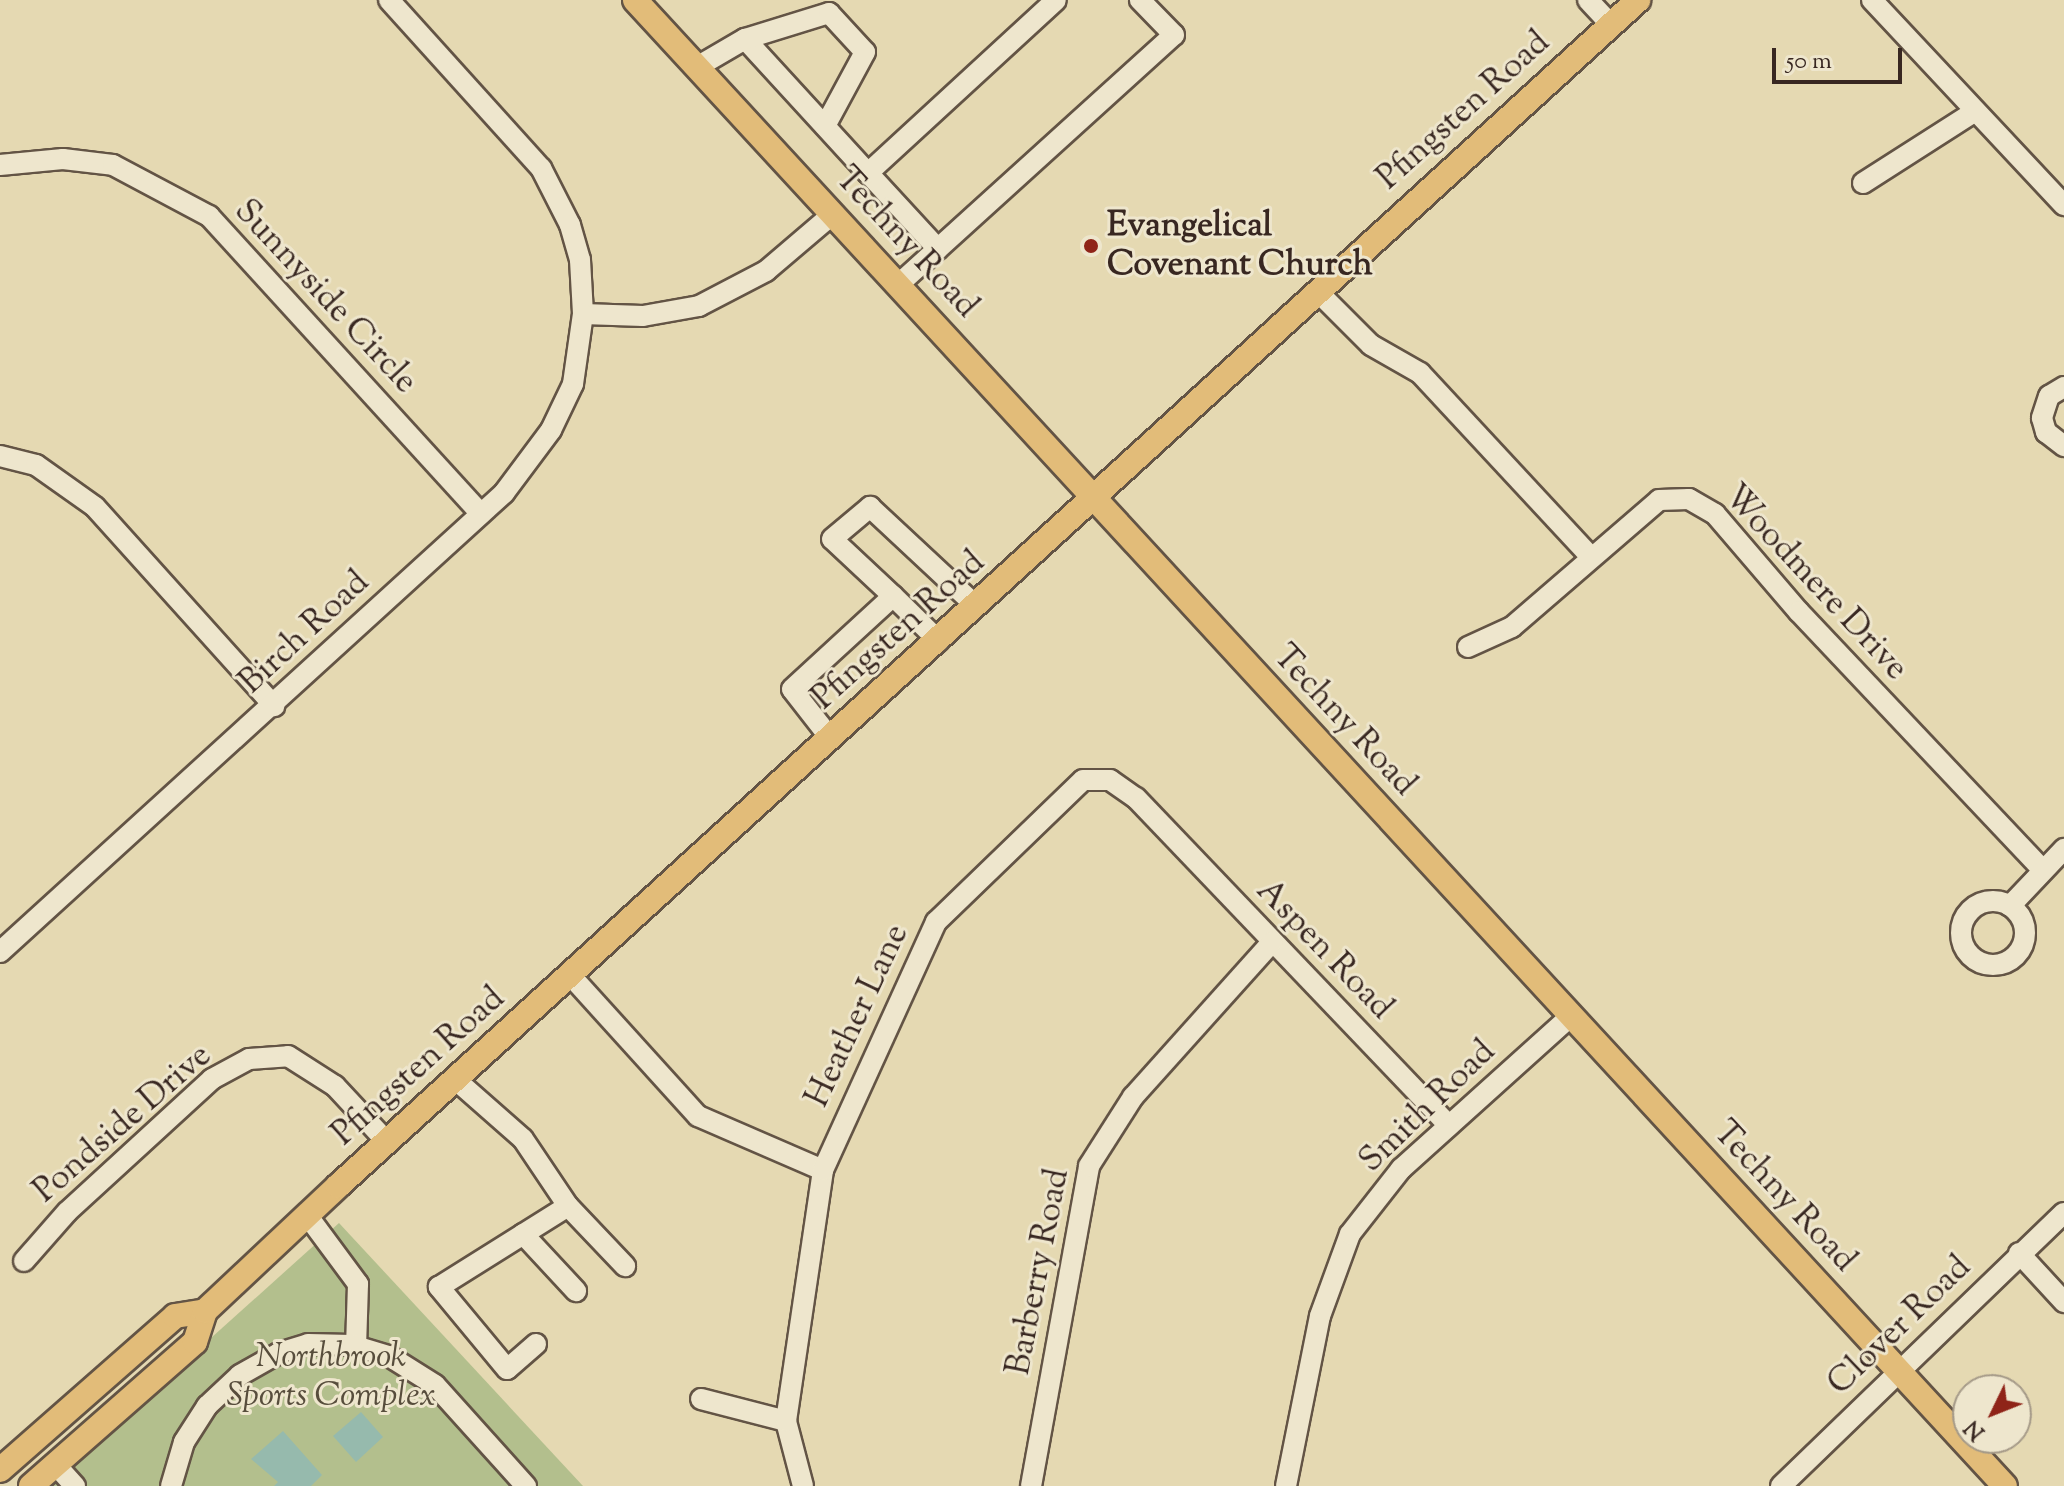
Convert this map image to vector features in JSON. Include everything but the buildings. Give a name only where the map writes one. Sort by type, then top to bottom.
[{"type":"main road","name":"Techny Road","points":[[635,0],[2005,1486]]},
{"type":"main road","name":"Pfingsten Road","points":[[31,1486],[195,1342],[205,1311],[307,1215],[1094,500],[1317,291],[1638,0]]},
{"type":"main road","name":"Pfingsten Road","points":[[0,1470],[175,1316],[205,1311]]},
{"type":"main road","points":[[33,1440],[55,1464]]},
{"type":"street","name":"Birch Road","points":[[0,952],[274,706],[481,514],[519,475],[551,430],[573,384],[583,314],[580,260],[570,225],[541,168],[389,0]]},
{"type":"street","points":[[868,173],[1056,0]]},
{"type":"street","points":[[899,284],[1174,35],[1140,0]]},
{"type":"street","points":[[1588,0],[1611,25]]},
{"type":"street","points":[[1872,0],[2064,205]]},
{"type":"street","points":[[697,67],[745,39],[829,13],[865,52],[825,126]]},
{"type":"street","points":[[745,39],[938,249]]},
{"type":"street","points":[[1863,183],[1974,112]]},
{"type":"street","name":"Sunnyside Circle","points":[[0,165],[63,159],[113,165],[209,216],[481,514]]},
{"type":"street","points":[[583,314],[643,316],[699,306],[766,271],[833,214]]},
{"type":"street","points":[[1317,291],[1371,345],[1420,373],[1590,556]]},
{"type":"street","points":[[2064,387],[2049,396],[2042,418],[2046,432],[2064,446]]},
{"type":"street","points":[[0,456],[36,465],[95,507],[274,706]]},
{"type":"street","name":"Woodmere Drive","points":[[1468,647],[1512,627],[1590,556],[1659,500],[1689,499],[1715,514],[1799,612],[2041,868]]},
{"type":"street","points":[[939,641],[832,539],[870,507],[976,606]]},
{"type":"street","points":[[831,739],[792,689],[893,596]]},
{"type":"street","name":"Heather Lane","points":[[786,1421],[823,1170],[936,922],[1083,780],[1122,785],[1154,818]]},
{"type":"street","name":"Aspen Road","points":[[1154,818],[1449,1126]]},
{"type":"street","points":[[2010,906],[2041,868],[2064,849]]},
{"type":"street","name":"Barberry Road","points":[[1031,1486],[1089,1166],[1133,1097],[1272,942]]},
{"type":"street","points":[[571,976],[698,1116],[823,1170]]},
{"type":"street","name":"Smith Road","points":[[1286,1486],[1335,1267],[1350,1234],[1401,1169],[1571,1016]]},
{"type":"street","name":"Pondside Drive","points":[[24,1261],[67,1212],[212,1079],[249,1059],[288,1056],[335,1086],[387,1142]]},
{"type":"street","points":[[456,1080],[523,1139],[568,1206],[625,1266]]},
{"type":"street","points":[[536,1344],[507,1369],[439,1287],[568,1206]]},
{"type":"street","name":"Clover Road","points":[[1781,1486],[1901,1373],[2019,1253],[2064,1213]]},
{"type":"street","points":[[307,1215],[358,1284],[356,1346]]},
{"type":"street","points":[[523,1234],[576,1291]]},
{"type":"street","points":[[2019,1253],[2064,1302]]},
{"type":"street","points":[[171,1486],[184,1442],[199,1418],[240,1375],[279,1353],[308,1344],[356,1346],[389,1356],[435,1385],[526,1486]]},
{"type":"street","points":[[701,1399],[786,1421],[803,1486]]},
{"type":"street","points":[[55,1464],[75,1486]]},
{"type":"green space","name":"Northbrook Sports Complex","points":[[339,1223],[583,1486],[48,1486],[92,1445]]},
{"type":"water","points":[[361,1412],[383,1437],[356,1462],[333,1436]]},
{"type":"water","points":[[283,1431],[322,1475],[311,1486],[274,1486],[278,1482],[251,1459]]},
{"type":"place","name":"Evangelical Covenant Church","points":[[1091,246]]}]
